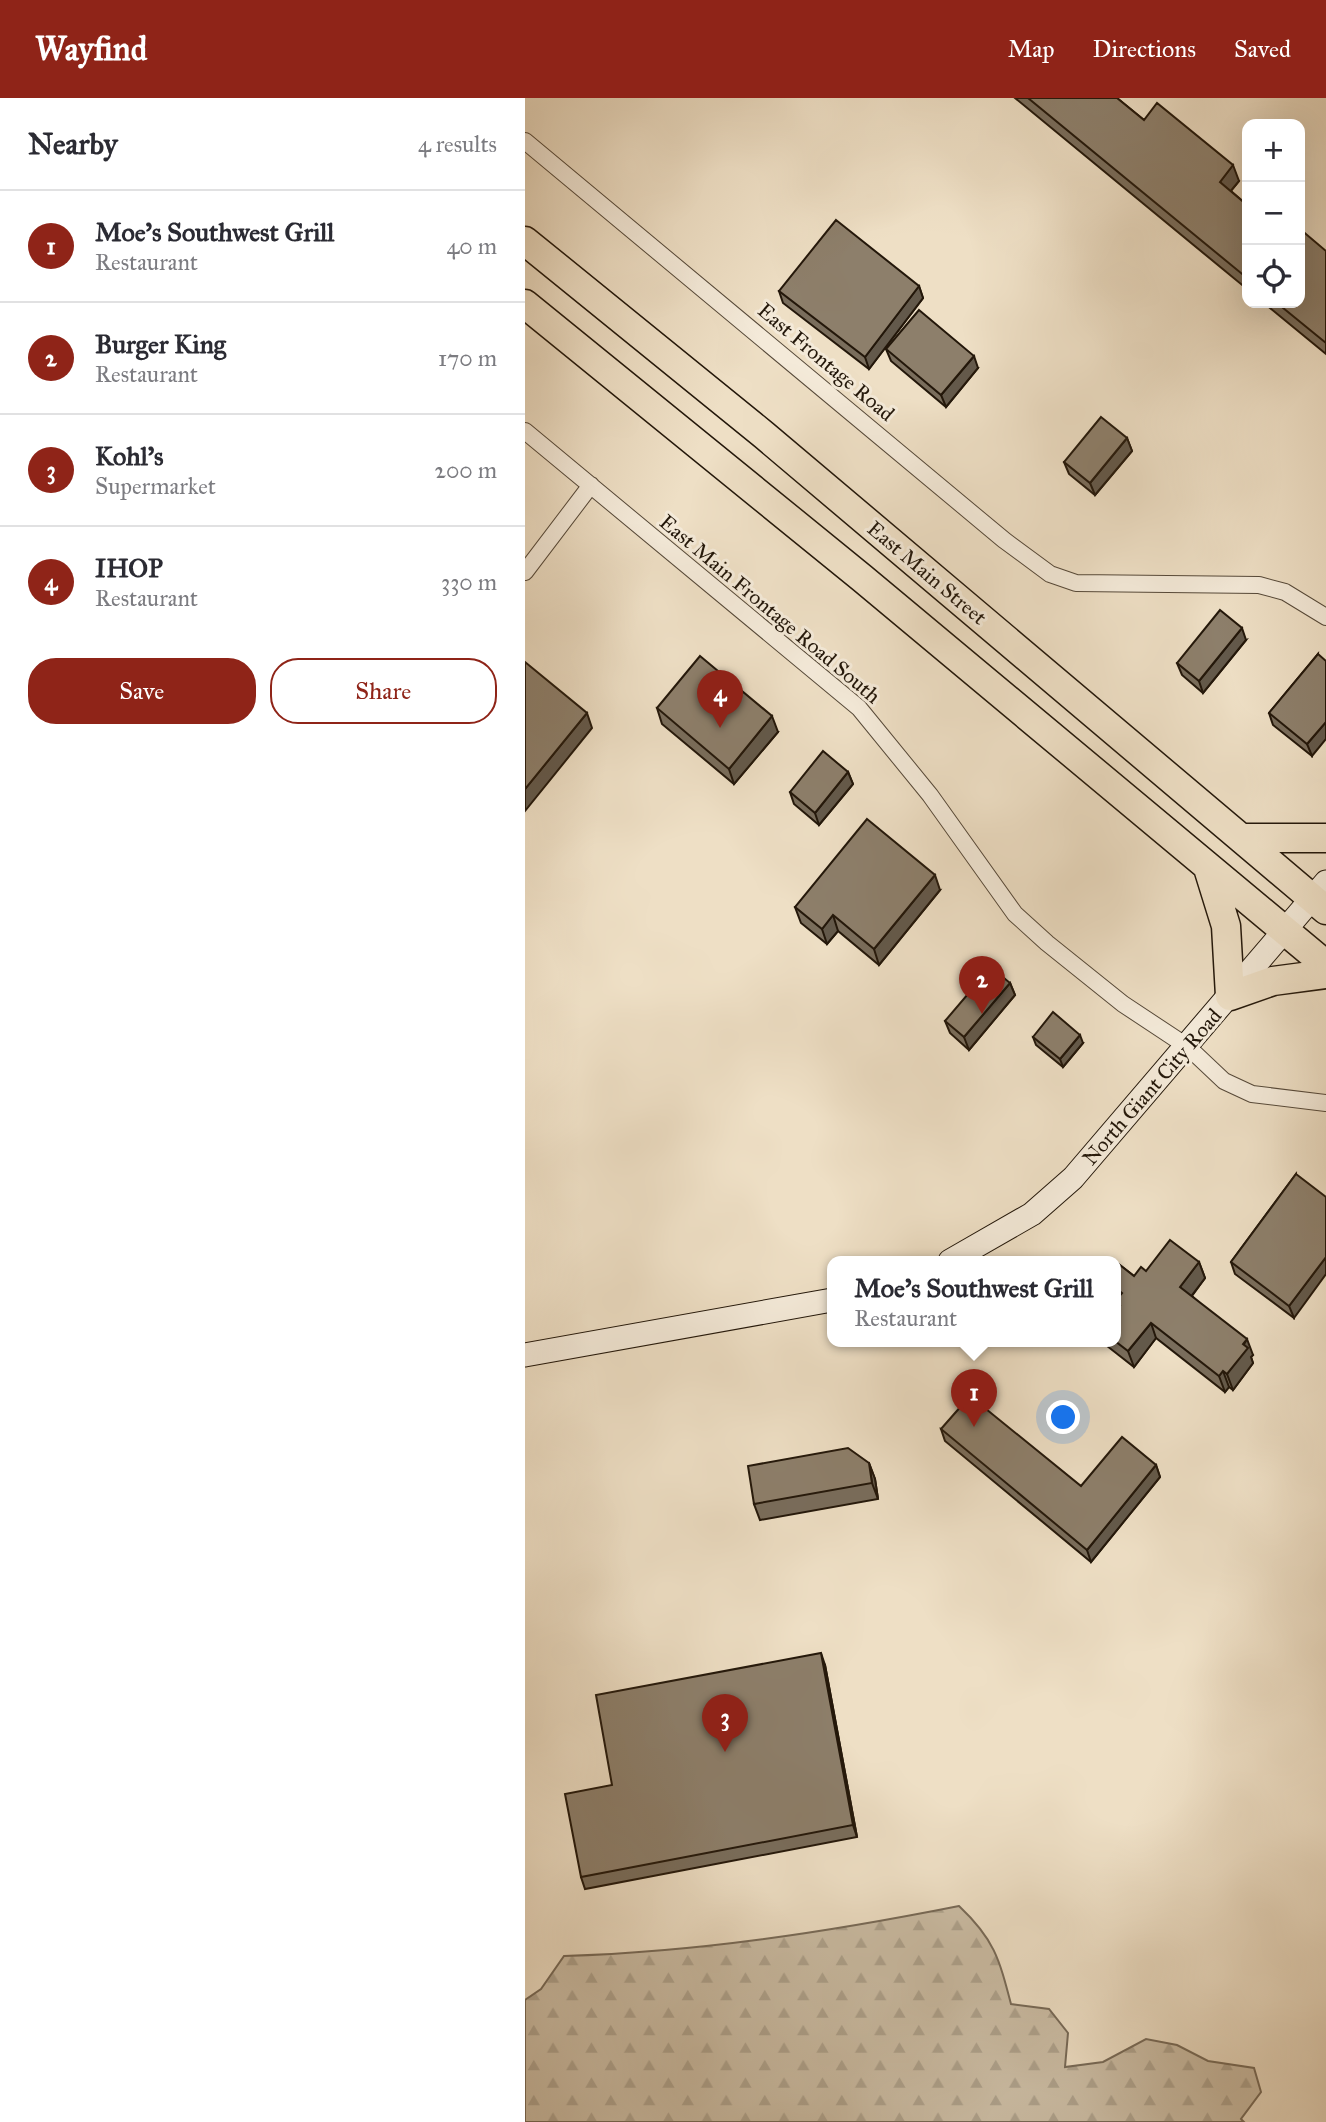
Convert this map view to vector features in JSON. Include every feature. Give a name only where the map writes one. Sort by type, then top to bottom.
[{"type":"highway","name":"East Main Street","points":[[525,241],[764,435],[1241,838],[1321,897]]},
{"type":"highway","points":[[525,304],[831,552],[1326,964]]},
{"type":"highway","points":[[1241,838],[1326,838]]},
{"type":"highway","points":[[1206,866],[1226,926],[1230,996],[1273,981],[1326,974]]},
{"type":"street","name":"East Frontage Road","points":[[525,141],[1050,574],[1076,583],[1113,585],[1259,585],[1285,592],[1326,617]]},
{"type":"street","name":"East Main Frontage Road South","points":[[525,431],[859,708],[930,795],[1015,915],[1123,1004],[1188,1047],[1224,1081],[1252,1094],[1326,1103]]},
{"type":"street","points":[[525,572],[590,485]]},
{"type":"street","name":"North Giant City Road","points":[[958,1256],[1031,1213],[1073,1178],[1285,931],[1321,897]]},
{"type":"street","points":[[525,1355],[827,1301]]},
{"type":"green space","points":[[959,1906],[988,1939],[994,1950],[1011,2004],[1049,2009],[1068,2033],[1065,2067],[1103,2062],[1146,2039],[1177,2045],[1208,2061],[1254,2068],[1261,2092],[1241,2119],[1244,2122],[525,2122],[525,2000],[541,1989],[564,1956],[663,1950],[762,1939]]},
{"type":"building","points":[[1028,98],[1117,98],[1144,120],[1157,103],[1233,165],[1220,182],[1242,201],[1242,274]]},
{"type":"building","points":[[836,220],[919,286],[865,357],[779,291]]},
{"type":"building","points":[[1305,233],[1326,251],[1326,343],[1283,308],[1305,308]]},
{"type":"building","points":[[919,310],[974,356],[941,395],[886,349]]},
{"type":"building","points":[[1101,417],[1127,438],[1090,483],[1064,462]]},
{"type":"building","points":[[1220,610],[1242,628],[1199,681],[1177,663]]},
{"type":"building","points":[[1318,654],[1326,661],[1326,722],[1307,744],[1269,713]]},
{"type":"building","points":[[700,656],[772,716],[729,769],[657,708]]},
{"type":"building","points":[[525,662],[587,713],[525,789]]},
{"type":"building","points":[[823,751],[848,772],[815,813],[790,792]]},
{"type":"building","points":[[867,819],[935,875],[874,949],[833,915],[822,929],[795,907]]},
{"type":"building","points":[[991,967],[1010,983],[964,1037],[945,1021]]},
{"type":"building","points":[[1053,1012],[1080,1035],[1060,1059],[1033,1037]]},
{"type":"building","points":[[1296,1174],[1326,1197],[1326,1257],[1289,1306],[1231,1262]]},
{"type":"building","points":[[1170,1240],[1199,1262],[1180,1287],[1247,1339],[1243,1344],[1248,1348],[1227,1374],[1223,1371],[1219,1376],[1151,1323],[1128,1351],[1121,1346],[1121,1266],[1134,1276],[1141,1267],[1146,1271]]},
{"type":"building","points":[[970,1396],[1081,1486],[1122,1437],[1156,1465],[1087,1550],[941,1429]]},
{"type":"building","points":[[848,1448],[869,1463],[872,1483],[754,1504],[748,1466]]},
{"type":"building","points":[[821,1653],[853,1825],[581,1877],[565,1794],[612,1785],[596,1695]]},
{"type":"place","name":"IHOP","points":[[720,728]]},
{"type":"place","name":"Burger King","points":[[982,1014]]},
{"type":"place","name":"Moe's Southwest Grill","points":[[974,1427]]},
{"type":"place","name":"Kohl's","points":[[725,1752]]}]
